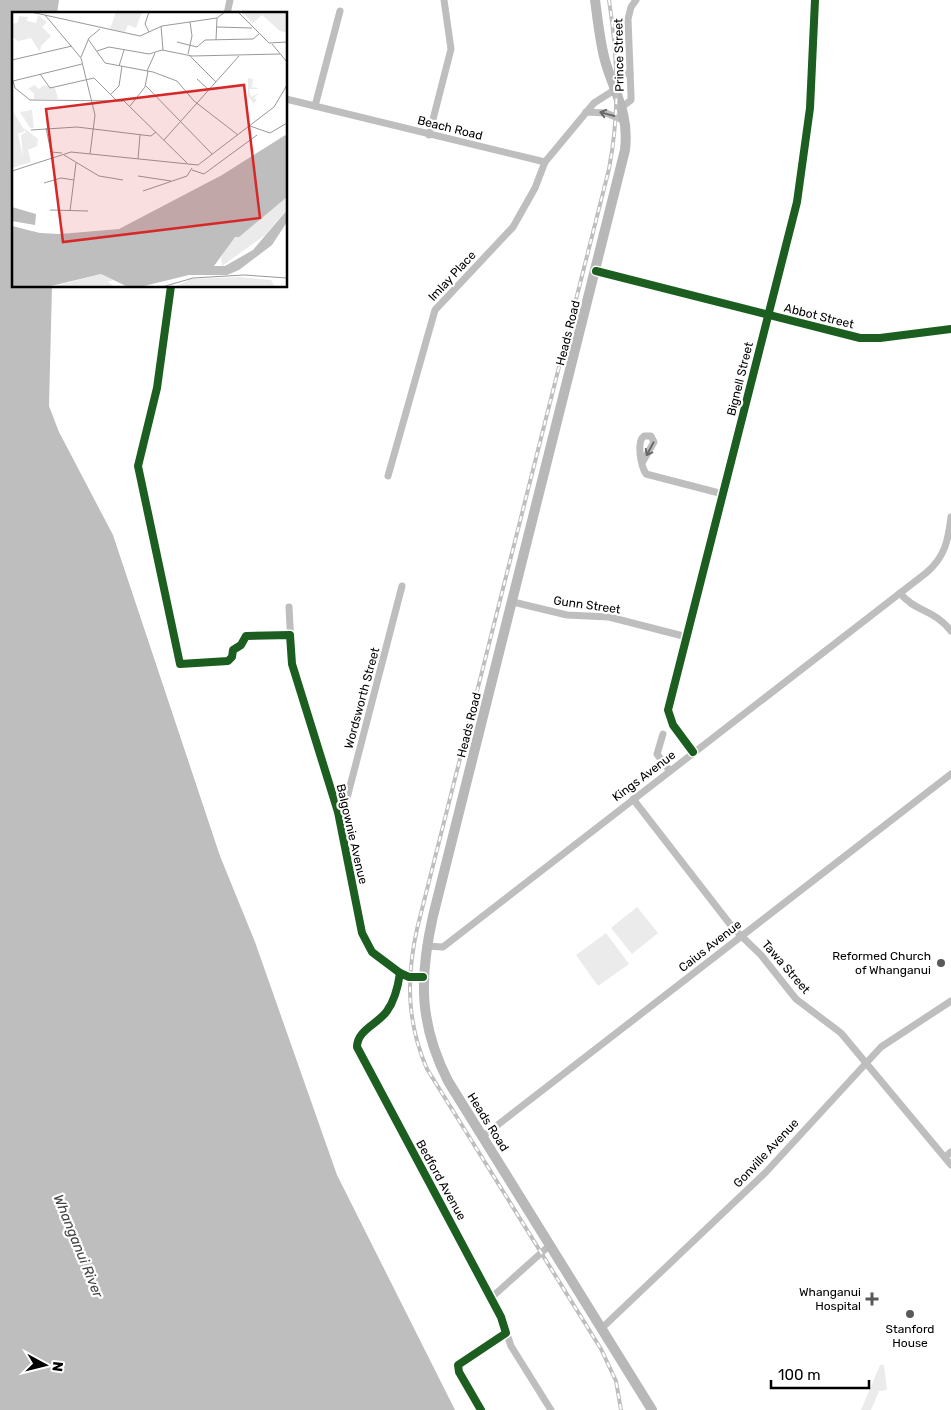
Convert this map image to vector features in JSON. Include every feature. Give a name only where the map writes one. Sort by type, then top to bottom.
[{"type":"main road","name":"Heads Road","points":[[595,0],[603,51],[626,121],[626,138],[621,171],[426,946],[423,977],[426,1018],[436,1056],[448,1081],[652,1410]]},
{"type":"main road","name":"Abbot Street","points":[[596,271],[870,338],[951,330]]},
{"type":"street","points":[[429,135],[451,49],[444,0]]},
{"type":"street","name":"Prince Street","points":[[622,107],[631,100],[628,19],[631,7],[636,0]]},
{"type":"street","name":"Bignell Street","points":[[694,752],[673,725],[669,715],[797,202],[810,108],[815,0]]},
{"type":"street","points":[[315,106],[340,10]]},
{"type":"street","points":[[610,76],[630,73]]},
{"type":"street","points":[[545,162],[594,103],[616,89]]},
{"type":"street","name":"Beach Road","points":[[288,99],[545,162]]},
{"type":"street","points":[[586,112],[606,113],[626,121]]},
{"type":"street","name":"Imlay Place","points":[[388,476],[435,310],[513,227],[535,188],[545,162]]},
{"type":"street","points":[[642,463],[646,474],[651,477],[723,494]]},
{"type":"street","name":"Kings Avenue","points":[[426,946],[443,947],[934,566],[942,556],[947,543],[951,517]]},
{"type":"street","name":"Wordsworth Street","points":[[338,812],[346,804],[402,586]]},
{"type":"street","points":[[900,593],[908,604],[933,614],[951,631]]},
{"type":"street","name":"Gunn Street","points":[[513,602],[567,615],[609,617],[687,637]]},
{"type":"street","name":"Balgownie Avenue","points":[[289,608],[292,664],[338,812],[362,933],[372,952],[400,973],[409,977],[423,977]]},
{"type":"street","points":[[662,734],[657,754],[670,770]]},
{"type":"street","name":"Caius Avenue","points":[[482,1137],[951,774]]},
{"type":"street","name":"Tawa Street","points":[[633,798],[723,917],[761,955],[796,999],[841,1033],[948,1155],[951,1165]]},
{"type":"street","name":"Bedford Avenue","points":[[400,973],[391,1006],[359,1038],[357,1048],[492,1297],[511,1346],[551,1410]]},
{"type":"street","name":"Gonville Avenue","points":[[602,1328],[766,1172],[865,1062],[886,1042],[951,1001]]},
{"type":"street","points":[[492,1297],[550,1245]]},
{"type":"shaded area","points":[[637,907],[658,933],[632,954],[611,928]]},
{"type":"shaded area","points":[[606,933],[629,964],[598,986],[576,955]]},
{"type":"shaded area","points":[[880,1365],[884,1365],[887,1390],[879,1391],[871,1410],[861,1410]]},
{"type":"water","name":"Whanganui River","points":[[0,0],[59,0],[57,12],[12,12],[12,288],[52,288],[49,406],[59,432],[113,535],[220,856],[255,942],[337,1175],[455,1410],[0,1410]]},
{"type":"railway","points":[[609,0],[616,63],[615,127],[609,169],[417,929],[411,966],[410,1000],[415,1035],[427,1069],[601,1349],[616,1381],[621,1410]]},
{"type":"cycle path","points":[[693,752],[673,725],[668,710],[797,202],[810,108],[815,0]]},
{"type":"cycle path","points":[[596,271],[860,338],[880,338],[951,329]]},
{"type":"cycle path","points":[[171,288],[157,388],[138,466],[180,664],[228,661],[232,657],[233,650],[241,645],[246,636],[290,635],[292,664],[338,812],[362,933],[372,952],[400,973],[409,977],[423,977]]},
{"type":"cycle path","points":[[400,973],[396,993],[390,1007],[383,1016],[360,1036],[357,1047],[501,1317],[506,1333],[458,1365],[459,1372],[481,1410]]},
{"type":"place","name":"Reformed Church of Whanganui","points":[[941,963]]},
{"type":"place","name":"Whanganui Hospital","points":[[872,1299]]},
{"type":"place","name":"Stanford House","points":[[910,1314]]}]
